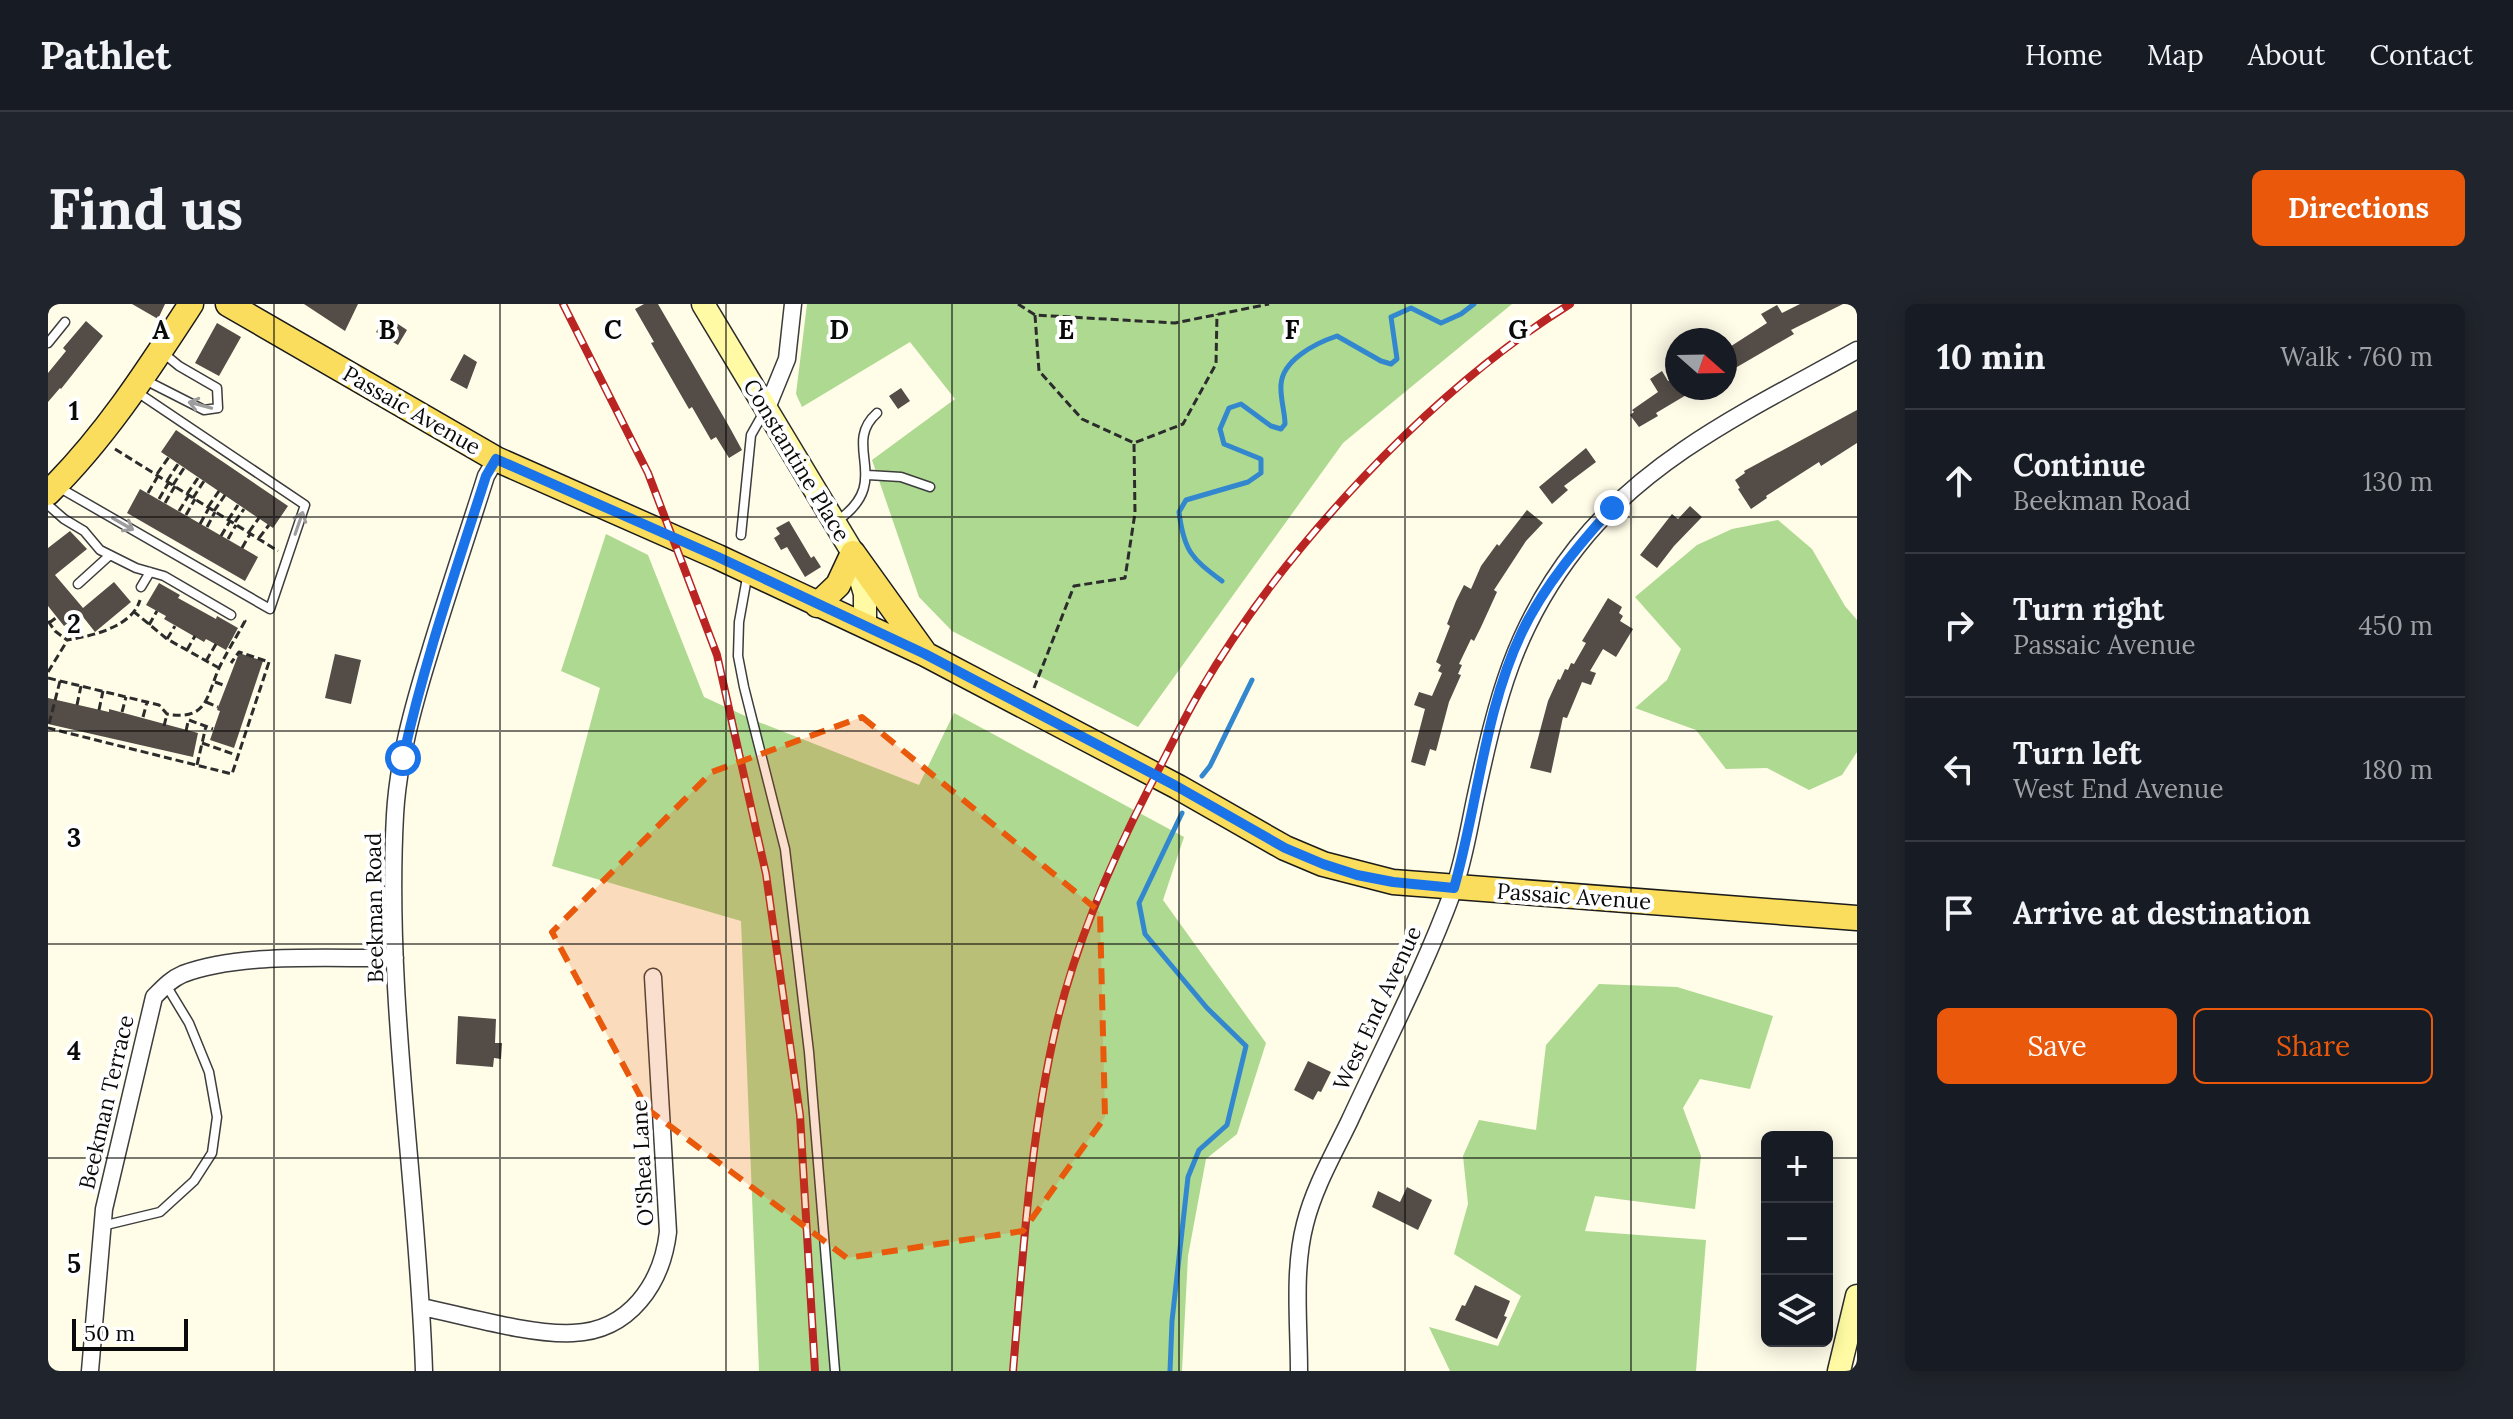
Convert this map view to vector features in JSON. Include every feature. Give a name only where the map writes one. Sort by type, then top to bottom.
[{"type":"main road","points":[[51,494],[138,384],[191,304]]},
{"type":"main road","name":"Passaic Avenue","points":[[228,304],[496,459],[925,654],[1178,787],[1285,848],[1323,864],[1393,882],[1857,918]]},
{"type":"main road","points":[[817,605],[838,585],[853,553],[925,654]]},
{"type":"street","points":[[767,408],[787,359],[793,304]]},
{"type":"street","name":"Constantine Place","points":[[709,306],[833,524],[853,553],[865,594],[865,626]]},
{"type":"street","name":"West End Avenue","points":[[1299,1371],[1300,1253],[1311,1204],[1432,944],[1454,888],[1492,721],[1522,632],[1578,546],[1612,508],[1650,474],[1692,443],[1857,350]]},
{"type":"street","name":"Beekman Road","points":[[424,1371],[422,1307],[395,958],[395,813],[415,700],[486,476],[496,459]]},
{"type":"street","points":[[166,984],[182,975],[224,964],[395,958]]},
{"type":"street","name":"O'Shea Lane","points":[[422,1307],[547,1332],[575,1334],[622,1317],[642,1299],[656,1279],[665,1258],[668,1232],[653,977]]},
{"type":"street","name":"Beekman Terrace","points":[[90,1371],[101,1227],[148,1016],[154,997],[166,984]]},
{"type":"street","points":[[1839,1371],[1857,1296]]},
{"type":"lane","points":[[48,343],[65,322]]},
{"type":"lane","points":[[138,384],[204,410],[218,408],[217,388],[179,366],[161,351]]},
{"type":"lane","points":[[51,494],[270,609],[305,505],[138,384]]},
{"type":"lane","points":[[741,535],[751,435],[767,408]]},
{"type":"lane","points":[[833,524],[857,504],[865,491],[868,475],[863,440],[866,429],[877,413]]},
{"type":"lane","points":[[868,475],[901,477],[930,487]]},
{"type":"lane","points":[[51,494],[64,519],[84,531],[100,550],[136,568],[164,576],[231,615]]},
{"type":"lane","points":[[78,584],[110,555]]},
{"type":"lane","points":[[141,587],[150,572]]},
{"type":"lane","points":[[748,572],[739,622],[738,656],[785,849],[809,1052],[835,1371]]},
{"type":"lane","points":[[101,1227],[160,1212],[194,1181],[212,1153],[217,1117],[209,1072],[189,1023],[166,984]]},
{"type":"path","points":[[1018,304],[1035,315],[1175,323],[1269,304]]},
{"type":"path","points":[[1035,315],[1039,371],[1082,419],[1134,443],[1183,424],[1216,364],[1217,314]]},
{"type":"path","points":[[1027,707],[1074,586],[1125,578],[1135,513],[1134,443]]},
{"type":"path","points":[[112,447],[287,557]]},
{"type":"path","points":[[148,493],[169,457]]},
{"type":"path","points":[[165,503],[178,464]]},
{"type":"path","points":[[159,499],[184,468]]},
{"type":"path","points":[[186,515],[198,478]]},
{"type":"path","points":[[179,511],[204,481]]},
{"type":"path","points":[[200,524],[219,491]]},
{"type":"path","points":[[207,527],[225,495]]},
{"type":"path","points":[[228,539],[238,505]]},
{"type":"path","points":[[221,536],[244,509]]},
{"type":"path","points":[[242,548],[259,518]]},
{"type":"path","points":[[259,539],[269,525]]},
{"type":"path","points":[[57,617],[49,622],[67,640],[99,635],[128,616],[140,603]]},
{"type":"path","points":[[122,609],[128,616]]},
{"type":"path","points":[[133,611],[167,639],[219,668]]},
{"type":"path","points":[[149,625],[157,611]]},
{"type":"path","points":[[48,678],[159,705],[167,714],[187,715],[202,708],[206,702],[219,668],[244,622]]},
{"type":"path","points":[[105,623],[110,630]]},
{"type":"path","points":[[167,639],[175,626]]},
{"type":"path","points":[[48,631],[55,631]]},
{"type":"path","points":[[187,650],[195,636]]},
{"type":"path","points":[[48,672],[67,640]]},
{"type":"path","points":[[206,661],[216,644]]},
{"type":"path","points":[[60,681],[48,728],[86,740],[232,774],[267,660],[239,652],[234,664],[224,660]]},
{"type":"path","points":[[257,679],[263,681]]},
{"type":"path","points":[[215,682],[226,686]]},
{"type":"path","points":[[77,705],[81,686]]},
{"type":"path","points":[[254,688],[260,690]]},
{"type":"path","points":[[99,710],[103,691]]},
{"type":"path","points":[[122,712],[126,697]]},
{"type":"path","points":[[250,700],[256,702]]},
{"type":"path","points":[[143,717],[147,702]]},
{"type":"path","points":[[206,702],[218,707]]},
{"type":"path","points":[[247,709],[253,711]]},
{"type":"path","points":[[164,726],[167,714]]},
{"type":"path","points":[[186,731],[187,715]]},
{"type":"path","points":[[189,720],[213,729]]},
{"type":"path","points":[[243,721],[249,724]]},
{"type":"path","points":[[197,766],[206,726]]},
{"type":"path","points":[[63,734],[65,727]]},
{"type":"path","points":[[76,737],[77,730]]},
{"type":"path","points":[[239,731],[246,733]]},
{"type":"path","points":[[86,740],[87,733]]},
{"type":"path","points":[[98,742],[100,736]]},
{"type":"path","points":[[107,745],[109,738]]},
{"type":"path","points":[[119,748],[121,741]]},
{"type":"path","points":[[129,750],[131,743]]},
{"type":"path","points":[[202,743],[238,755]]},
{"type":"path","points":[[235,743],[242,745]]},
{"type":"path","points":[[141,753],[143,746]]},
{"type":"path","points":[[151,755],[152,748]]},
{"type":"path","points":[[163,758],[165,751]]},
{"type":"path","points":[[172,760],[174,753]]},
{"type":"path","points":[[185,763],[187,756]]},
{"type":"highlighted area","points":[[862,717],[1100,912],[1105,1117],[1023,1231],[847,1258],[647,1109],[552,932],[712,772]]},
{"type":"green space","points":[[807,304],[1512,304],[1343,443],[1138,727],[952,631],[919,597],[872,460],[955,399],[910,342],[802,407],[796,394]]},
{"type":"green space","points":[[1778,520],[1812,549],[1845,606],[1857,620],[1857,752],[1842,775],[1809,790],[1767,768],[1726,769],[1696,730],[1635,708],[1667,680],[1681,649],[1635,597],[1697,545],[1732,529]]},
{"type":"green space","points":[[606,534],[648,555],[704,697],[756,721],[919,785],[954,713],[1184,837],[1163,900],[1266,1043],[1237,1134],[1206,1159],[1188,1256],[1182,1371],[759,1371],[741,921],[552,866],[600,688],[561,671]]},
{"type":"green space","points":[[1599,984],[1677,987],[1773,1016],[1750,1089],[1700,1079],[1683,1108],[1701,1156],[1695,1209],[1595,1196],[1585,1231],[1706,1240],[1696,1371],[1450,1371],[1429,1327],[1498,1346],[1521,1296],[1454,1254],[1468,1204],[1463,1156],[1479,1120],[1536,1130],[1546,1045]]},
{"type":"building","points":[[132,304],[165,304],[158,319]]},
{"type":"building","points":[[304,304],[358,304],[345,331]]},
{"type":"building","points":[[644,304],[658,304],[730,428],[742,450],[729,458],[716,437],[711,440],[692,407],[689,409],[651,343],[654,342],[635,309]]},
{"type":"building","points":[[1800,304],[1843,304],[1791,330],[1794,334],[1737,367],[1737,342],[1767,323],[1761,314],[1777,305],[1782,313]]},
{"type":"building","points":[[386,316],[407,330],[398,345],[376,332]]},
{"type":"building","points":[[86,321],[103,336],[48,402],[48,373],[66,351],[63,348]]},
{"type":"building","points":[[217,323],[241,337],[219,376],[195,363]]},
{"type":"building","points":[[464,354],[477,362],[467,389],[450,380]]},
{"type":"building","points":[[1662,371],[1665,376],[1665,400],[1678,400],[1639,427],[1630,415],[1634,412],[1632,410],[1658,392],[1650,379]]},
{"type":"building","points":[[901,388],[910,401],[898,409],[889,396]]},
{"type":"building","points":[[1857,410],[1857,443],[1821,466],[1819,462],[1751,509],[1735,480],[1744,471]]},
{"type":"building","points":[[176,430],[288,506],[273,528],[161,452]]},
{"type":"building","points":[[1586,448],[1596,462],[1564,486],[1568,490],[1552,504],[1539,487]]},
{"type":"building","points":[[140,489],[258,557],[245,581],[127,513]]},
{"type":"building","points":[[1690,506],[1702,517],[1657,568],[1640,555],[1672,514],[1678,519]]},
{"type":"building","points":[[1527,510],[1543,523],[1526,541],[1494,590],[1497,592],[1481,627],[1474,641],[1471,639],[1459,664],[1462,665],[1458,674],[1461,675],[1449,702],[1436,751],[1430,749],[1425,766],[1411,762],[1425,709],[1414,705],[1419,692],[1432,696],[1442,673],[1438,671],[1441,665],[1436,662],[1456,601],[1464,585],[1471,589],[1481,566]]},
{"type":"building","points":[[789,521],[811,558],[814,556],[821,567],[805,577],[787,547],[781,550],[774,538],[780,534],[776,528]]},
{"type":"building","points":[[70,531],[87,549],[55,575],[83,608],[114,582],[131,602],[95,632],[80,613],[64,626],[48,606],[48,548]]},
{"type":"building","points":[[159,583],[180,595],[178,598],[238,628],[226,650],[206,639],[204,642],[146,605]]},
{"type":"building","points":[[1608,598],[1622,607],[1620,621],[1633,629],[1616,657],[1603,649],[1590,671],[1596,673],[1591,685],[1582,682],[1567,718],[1563,717],[1551,773],[1530,768],[1548,701],[1558,679],[1571,663],[1574,664],[1586,643],[1582,641]]},
{"type":"building","points":[[239,653],[263,661],[234,748],[210,740],[220,711],[217,710]]},
{"type":"building","points":[[335,654],[361,660],[351,704],[325,698]]},
{"type":"building","points":[[48,698],[109,712],[109,709],[198,733],[193,757],[48,724]]},
{"type":"building","points":[[458,1016],[496,1019],[495,1043],[502,1043],[501,1059],[494,1058],[493,1067],[456,1064]]},
{"type":"building","points":[[1308,1061],[1331,1072],[1321,1092],[1318,1091],[1313,1100],[1294,1090]]},
{"type":"building","points":[[1407,1187],[1432,1200],[1418,1230],[1372,1207],[1378,1191],[1400,1202]]},
{"type":"building","points":[[1475,1285],[1510,1301],[1497,1339],[1455,1320]]},
{"type":"waterway","points":[[1222,581],[1191,552],[1183,536],[1179,512],[1186,500],[1248,482],[1261,473],[1261,459],[1224,444],[1220,429],[1229,408],[1241,404],[1271,426],[1281,429],[1285,424],[1281,390],[1283,376],[1294,360],[1310,348],[1337,336],[1391,364],[1397,359],[1391,317],[1411,308],[1441,323],[1474,304]]},
{"type":"waterway","points":[[1202,776],[1210,766],[1252,680]]},
{"type":"waterway","points":[[1170,1371],[1172,1321],[1188,1177],[1199,1150],[1227,1125],[1246,1046],[1207,1008],[1145,934],[1139,903],[1182,813]]},
{"type":"railway","points":[[563,304],[648,473],[717,655],[766,874],[800,1115],[815,1371]]},
{"type":"railway","points":[[1013,1371],[1024,1239],[1040,1108],[1065,991],[1108,873],[1180,728],[1233,639],[1273,584],[1363,478],[1464,382],[1517,340],[1570,304]]},
{"type":"route","points":[[403,758],[415,700],[440,618],[486,476],[496,459],[686,542],[925,654],[1178,787],[1285,848],[1357,875],[1454,888],[1492,721],[1522,632],[1578,546],[1612,508]]}]
